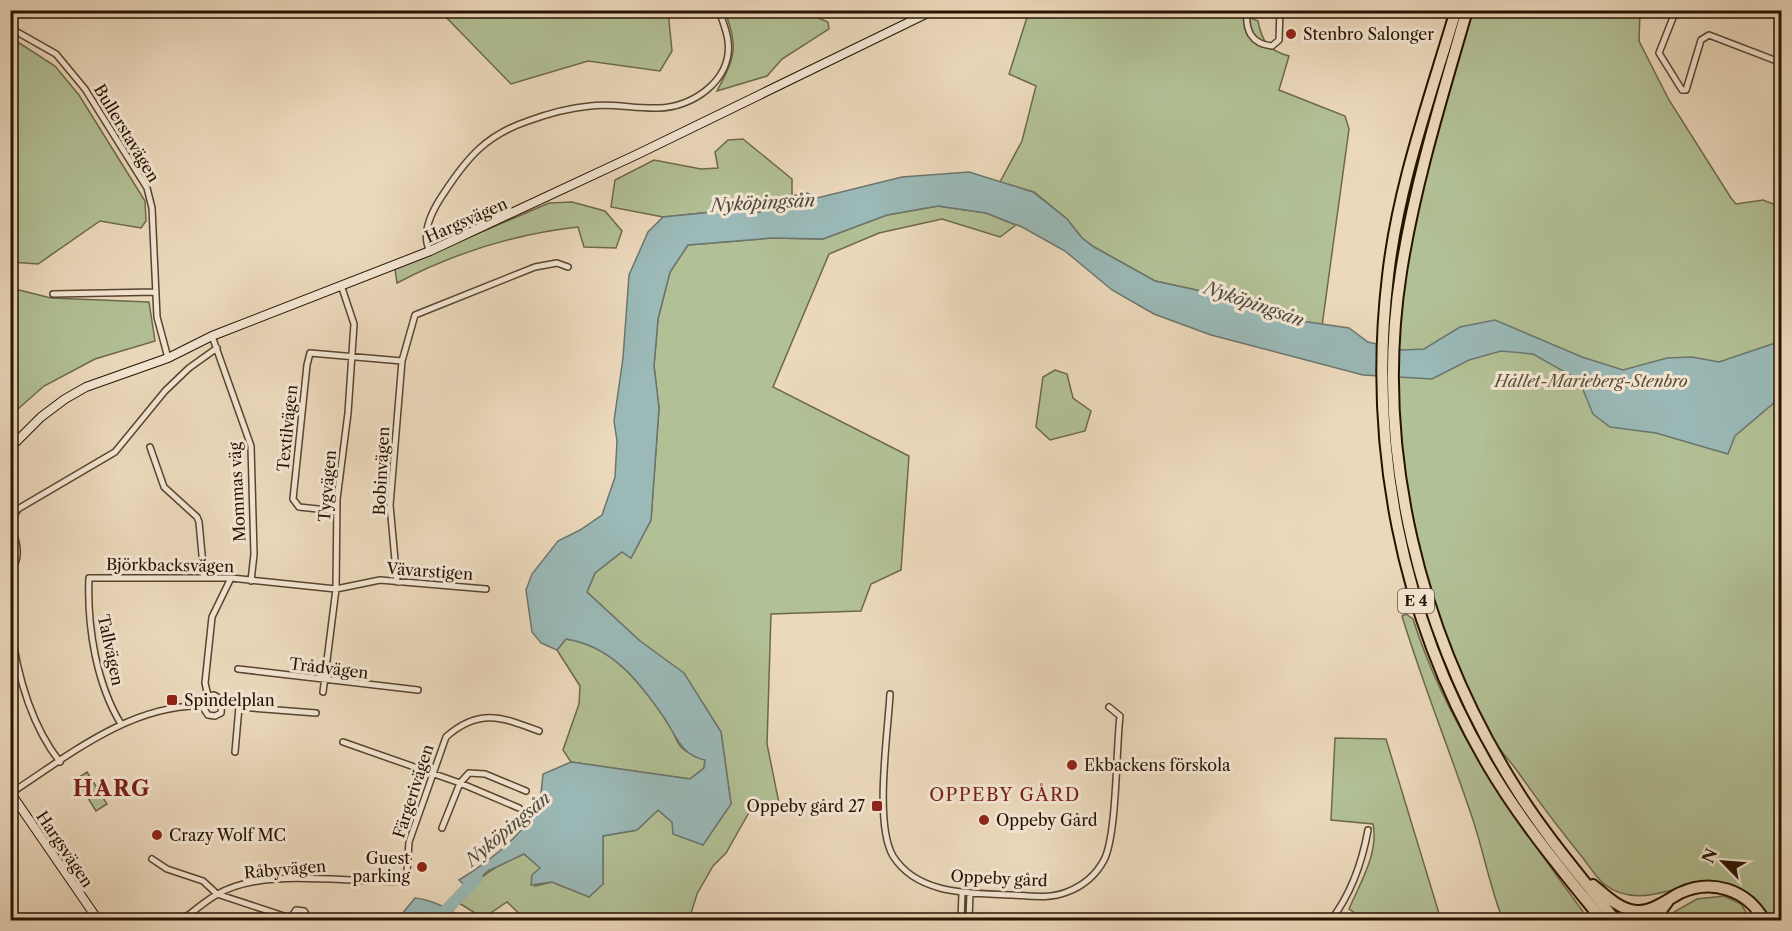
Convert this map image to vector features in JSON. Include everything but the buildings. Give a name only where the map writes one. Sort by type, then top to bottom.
[{"type":"highway","name":"E 4","points":[[1456,10],[1399,211],[1388,275],[1388,401],[1385,454],[1397,527],[1418,610],[1450,690],[1486,762],[1518,811],[1602,921]]},
{"type":"highway","name":"E 4","points":[[1389,330],[1411,213],[1467,10]]},
{"type":"highway","name":"E 4","points":[[1388,401],[1408,524],[1418,570],[1441,639],[1470,706],[1500,763],[1529,809],[1615,921]]},
{"type":"highway","points":[[1575,869],[1626,909],[1643,910],[1699,887],[1723,888],[1749,901],[1764,921]]},
{"type":"highway","points":[[1654,921],[1670,899]]},
{"type":"street","points":[[430,251],[424,241],[426,231],[441,197],[480,145],[496,135],[525,121],[590,106],[657,109],[676,107],[698,98],[722,72],[727,59],[729,41],[719,10]]},
{"type":"street","name":"Hargsvägen","points":[[10,448],[41,417],[86,387],[168,358],[212,336],[430,251],[628,159],[934,10]]},
{"type":"street","points":[[1247,10],[1246,25],[1252,38],[1260,45],[1272,46],[1279,40],[1280,10]]},
{"type":"street","points":[[1676,10],[1659,53],[1682,90],[1686,90],[1701,40],[1709,35],[1782,63]]},
{"type":"street","name":"Bullerstavägen","points":[[10,28],[56,54],[85,89],[147,188],[152,208],[157,317],[168,358]]},
{"type":"street","name":"Bobinvägen","points":[[397,582],[390,505],[402,361],[415,315],[536,267],[557,263],[568,267]]},
{"type":"street","name":"Tygvägen","points":[[323,692],[336,589],[337,511],[354,324],[341,285]]},
{"type":"street","points":[[53,294],[155,292]]},
{"type":"street","name":"Mommas väg","points":[[212,336],[251,446],[254,554],[252,581]]},
{"type":"street","points":[[10,578],[18,554],[11,530],[12,519],[18,509],[114,452],[165,391],[189,368],[217,348]]},
{"type":"street","name":"Textilvägen","points":[[337,511],[299,507],[293,499],[310,353],[352,355]]},
{"type":"street","points":[[352,355],[402,361]]},
{"type":"street","points":[[150,447],[164,487],[197,517],[204,577]]},
{"type":"street","name":"Björkbacksvägen","points":[[89,578],[204,577],[252,581]]},
{"type":"street","name":"Tallvägen","points":[[89,578],[88,603],[101,678],[111,708],[121,724]]},
{"type":"street","points":[[202,706],[208,696],[205,683],[212,617],[231,578]]},
{"type":"street","name":"Vävarstigen","points":[[336,589],[380,580],[486,589]]},
{"type":"street","points":[[252,581],[336,589]]},
{"type":"street","points":[[10,622],[17,660],[29,702],[51,750],[60,762]]},
{"type":"street","name":"Trådvägen","points":[[238,669],[325,681],[418,690]]},
{"type":"street","name":"Oppeby gård","points":[[890,694],[883,817],[886,841],[900,865],[913,875],[931,885],[962,893],[1048,896],[1066,893],[1095,874],[1105,858],[1110,834],[1120,716],[1109,707]]},
{"type":"street","points":[[202,706],[207,715],[215,716],[221,712],[223,706],[217,696],[208,696]]},
{"type":"street","points":[[11,793],[121,724],[170,708],[202,706]]},
{"type":"street","points":[[223,706],[316,713]]},
{"type":"street","points":[[234,752],[239,707]]},
{"type":"street","name":"Färgerivägen","points":[[400,881],[407,872],[409,843],[446,737],[457,727],[479,717],[507,719],[539,731]]},
{"type":"street","points":[[343,742],[460,783],[519,808]]},
{"type":"street","points":[[442,828],[460,783],[469,772],[526,791]]},
{"type":"street","name":"Hargsvägen","points":[[11,793],[98,921]]},
{"type":"street","points":[[1334,919],[1353,883],[1364,854],[1368,830]]},
{"type":"street","points":[[152,859],[167,869],[203,881],[217,894],[290,919],[296,910],[304,911],[310,921]]},
{"type":"street","name":"Råbyvägen","points":[[182,921],[217,894],[258,882],[298,879],[400,881]]},
{"type":"street","points":[[961,921],[962,893]]},
{"type":"street","points":[[969,921],[970,893]]},
{"type":"green space","points":[[440,11],[668,11],[672,51],[660,71],[588,61],[511,84]]},
{"type":"green space","points":[[725,11],[801,11],[828,22],[829,29],[782,59],[767,76],[717,91],[728,69],[733,52],[732,34]]},
{"type":"green space","points":[[1029,11],[1235,11],[1258,21],[1267,44],[1276,51],[1289,56],[1279,90],[1345,116],[1349,129],[1322,326],[1281,318],[1210,293],[1155,281],[1094,247],[1082,238],[1067,219],[1034,192],[1000,182],[1022,141],[1036,86],[1009,74]]},
{"type":"green space","name":"Hållet-Marieberg-Stenbro","points":[[1473,11],[1640,11],[1639,41],[1669,100],[1731,198],[1736,204],[1763,200],[1781,207],[1781,920],[1769,920],[1754,898],[1740,889],[1723,883],[1706,883],[1637,896],[1621,893],[1604,884],[1494,741],[1478,711],[1443,627],[1425,572],[1412,515],[1403,458],[1398,400],[1398,343],[1403,285],[1418,201],[1432,146]]},
{"type":"green space","points":[[10,37],[55,66],[79,95],[145,201],[146,221],[141,228],[100,221],[38,264],[11,262]]},
{"type":"green space","points":[[743,139],[792,179],[792,196],[781,206],[756,213],[732,210],[663,217],[611,207],[615,180],[654,160],[701,169],[718,168],[715,152],[728,140]]},
{"type":"green space","points":[[572,202],[605,211],[622,231],[616,248],[584,247],[578,227],[554,230],[485,246],[397,283],[395,269],[549,203]]},
{"type":"green space","points":[[938,206],[986,213],[1016,225],[1000,237],[942,219],[879,233],[829,254],[773,387],[909,456],[901,570],[871,584],[861,611],[771,614],[767,744],[780,808],[751,809],[726,853],[713,866],[697,894],[689,920],[526,920],[507,902],[483,918],[459,903],[479,879],[505,862],[524,854],[541,868],[535,886],[552,882],[589,897],[603,884],[603,836],[637,830],[658,810],[672,822],[731,804],[721,732],[684,674],[640,641],[587,592],[595,573],[622,552],[631,558],[651,520],[659,408],[654,366],[658,319],[670,272],[688,245],[772,238],[823,239],[887,215]]},
{"type":"green space","points":[[11,288],[51,298],[149,302],[155,341],[95,359],[44,386],[11,415]]},
{"type":"green space","points":[[1055,370],[1067,374],[1073,398],[1091,411],[1085,431],[1050,440],[1036,427],[1043,377]]},
{"type":"green space","points":[[1406,614],[1413,619],[1428,661],[1466,739],[1512,813],[1589,920],[1503,920],[1473,820],[1410,642],[1402,616]]},
{"type":"green space","points":[[566,639],[599,650],[626,670],[660,711],[681,747],[705,760],[704,768],[690,779],[571,762],[563,750],[579,704],[580,686],[557,650]]},
{"type":"green space","points":[[1335,738],[1386,739],[1441,920],[1365,920],[1349,909],[1371,857],[1374,835],[1373,824],[1331,820]]},
{"type":"green space","points":[[87,772],[107,804],[96,811],[76,779]]},
{"type":"green space","points":[[1724,896],[1741,904],[1751,920],[1665,920],[1667,916],[1697,899]]},
{"type":"water","points":[[969,172],[1033,192],[1067,219],[1082,238],[1094,247],[1155,281],[1210,293],[1281,318],[1349,328],[1368,342],[1402,350],[1424,349],[1460,327],[1495,320],[1582,357],[1623,370],[1667,358],[1692,357],[1719,362],[1781,341],[1781,397],[1735,436],[1728,454],[1656,433],[1610,427],[1593,414],[1579,380],[1533,354],[1501,351],[1469,360],[1432,379],[1363,375],[1211,335],[1154,314],[1112,290],[1065,251],[1022,227],[986,213],[938,206],[887,215],[823,239],[772,238],[688,245],[670,272],[658,319],[654,366],[659,408],[651,520],[631,558],[622,552],[595,573],[587,592],[640,641],[684,673],[721,732],[731,804],[703,845],[673,834],[672,822],[658,810],[637,830],[603,836],[603,884],[589,897],[552,882],[531,885],[532,875],[540,868],[524,854],[488,871],[468,889],[459,880],[507,845],[535,810],[542,788],[543,774],[571,762],[690,779],[704,768],[705,760],[685,750],[635,679],[611,658],[597,649],[566,639],[557,650],[541,643],[532,632],[526,590],[532,574],[558,541],[602,515],[615,477],[617,441],[614,421],[623,358],[629,275],[648,232],[663,217],[732,210],[756,213],[781,206],[792,196],[807,193],[817,198],[902,177]]},
{"type":"water","points":[[415,898],[442,906],[465,920],[397,920]]},
{"type":"waterway","name":"Nyköpingsån","points":[[441,920],[448,908],[477,878]]},
{"type":"place","name":"Stenbro Salonger","points":[[1291,34]]},
{"type":"place","name":"Spindelplan","points":[[172,700]]},
{"type":"place","name":"Ekbackens förskola","points":[[1072,765]]},
{"type":"place","name":"Oppeby gård 27","points":[[877,806]]},
{"type":"place","name":"Oppeby Gård","points":[[984,820]]},
{"type":"place","name":"Crazy Wolf MC","points":[[157,835]]},
{"type":"place","name":"Guest parking","points":[[422,867]]},
{"type":"district","name":"HARG","points":[[112,788]]},
{"type":"district","name":"OPPEBY GÅRD","points":[[1005,795]]}]
